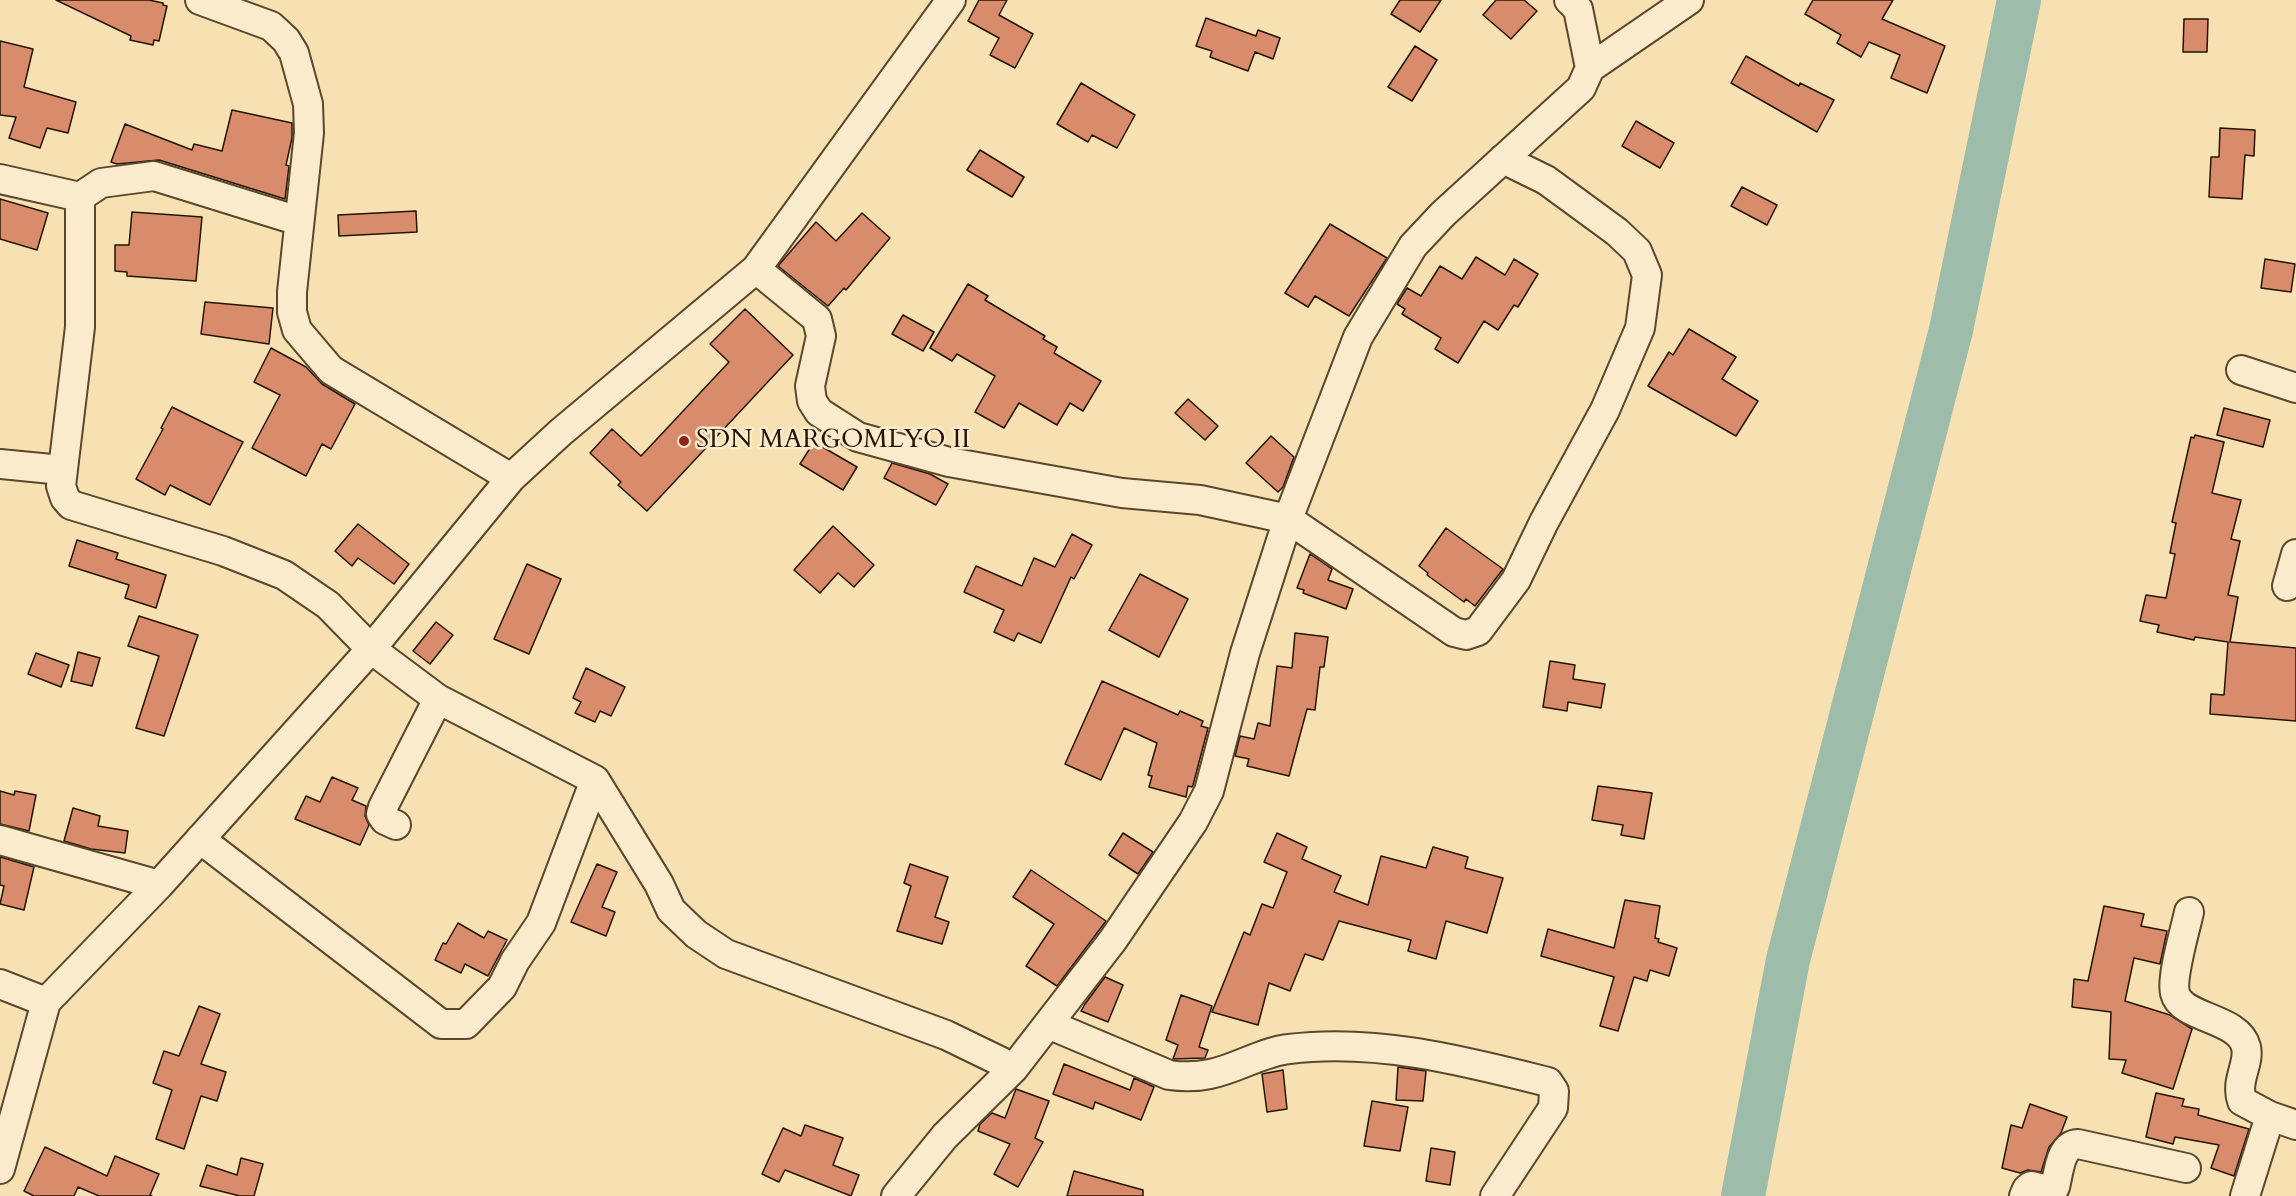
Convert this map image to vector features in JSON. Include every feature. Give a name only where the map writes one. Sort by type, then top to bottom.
[{"type":"street","points":[[200,0],[271,26],[286,40],[294,53],[308,104],[309,133],[292,292],[292,312],[297,330],[331,370],[511,478]]},
{"type":"street","points":[[0,1169],[46,1002],[159,885],[371,649],[511,478],[561,432],[756,269],[951,0]]},
{"type":"street","points":[[1569,0],[1578,9],[1590,68]]},
{"type":"street","points":[[896,1196],[945,1136],[1014,1068],[1113,940],[1194,822],[1209,791],[1245,653],[1288,519],[1358,337],[1413,246],[1581,88],[1590,68],[1689,0]]},
{"type":"street","points":[[756,269],[817,319],[821,336],[810,386],[812,401],[819,412],[858,437],[948,462],[1122,494],[1200,500],[1288,519],[1454,632],[1466,635],[1478,631],[1516,580],[1544,522],[1605,410],[1640,328],[1647,275],[1637,251],[1617,232],[1546,180],[1503,159]]},
{"type":"street","points":[[0,179],[80,197],[101,183],[154,176],[299,221]]},
{"type":"street","points":[[80,197],[80,327],[61,486],[65,498],[71,505],[224,551],[284,575],[328,605],[371,649],[438,699],[595,780],[659,884],[671,910],[696,934],[726,954],[946,1035],[1014,1068]]},
{"type":"street","points":[[2241,370],[2296,388]]},
{"type":"street","points":[[0,464],[62,470]]},
{"type":"street","points":[[2287,586],[2296,554]]},
{"type":"street","points":[[396,825],[385,820],[381,814],[438,699]]},
{"type":"street","points":[[200,839],[441,1024],[466,1024],[502,987],[515,961],[541,923],[595,780]]},
{"type":"street","points":[[0,840],[159,885]]},
{"type":"street","points":[[2189,912],[2174,981],[2175,995],[2184,1006],[2225,1025],[2240,1036],[2246,1048],[2238,1090],[2242,1101],[2283,1120],[2244,1196]]},
{"type":"street","points":[[0,984],[46,1002]]},
{"type":"street","points":[[1048,1024],[1169,1075],[1188,1077],[1212,1074],[1288,1049],[1349,1046],[1457,1059],[1548,1082],[1554,1091],[1553,1108],[1495,1196]]},
{"type":"street","points":[[2024,1196],[2026,1189],[2031,1186],[2048,1190],[2055,1187],[2066,1149],[2071,1144],[2186,1168]]},
{"type":"building","points":[[56,0],[149,0],[167,6],[159,41],[154,40],[153,45],[130,40],[131,36]]},
{"type":"building","points":[[979,0],[1007,0],[999,15],[1033,34],[1015,68],[990,55],[999,38],[968,21]]},
{"type":"building","points":[[1400,0],[1441,0],[1420,32],[1391,14]]},
{"type":"building","points":[[1496,0],[1524,0],[1537,11],[1511,39],[1483,15]]},
{"type":"building","points":[[1813,0],[1893,0],[1882,19],[1945,46],[1927,93],[1891,78],[1900,55],[1869,42],[1861,57],[1837,43],[1841,35],[1805,14]]},
{"type":"building","points":[[1206,18],[1256,36],[1258,30],[1280,38],[1273,59],[1255,52],[1248,71],[1210,57],[1212,51],[1196,46]]},
{"type":"building","points":[[2184,19],[2208,19],[2207,52],[2183,52]]},
{"type":"building","points":[[0,41],[33,49],[24,87],[76,102],[68,133],[47,128],[40,148],[9,138],[16,117],[0,115]]},
{"type":"building","points":[[1415,46],[1437,60],[1412,101],[1388,87]]},
{"type":"building","points":[[1746,56],[1799,86],[1800,83],[1834,100],[1817,132],[1731,83]]},
{"type":"building","points":[[1081,83],[1135,115],[1117,148],[1092,135],[1088,142],[1057,124]]},
{"type":"building","points":[[232,110],[292,123],[292,138],[286,165],[289,166],[285,199],[159,160],[117,164],[111,162],[125,124],[192,150],[194,144],[222,151]]},
{"type":"building","points":[[1636,121],[1674,143],[1660,168],[1622,146]]},
{"type":"building","points":[[2220,128],[2255,130],[2254,156],[2245,155],[2242,199],[2209,197],[2211,157],[2219,157]]},
{"type":"building","points":[[980,150],[1024,177],[1012,197],[967,170]]},
{"type":"building","points":[[1742,187],[1777,205],[1767,225],[1731,206]]},
{"type":"building","points":[[0,199],[48,213],[37,250],[0,239]]},
{"type":"building","points":[[416,211],[417,232],[339,236],[338,215]]},
{"type":"building","points":[[132,212],[202,217],[196,281],[127,276],[127,272],[115,271],[115,245],[129,245]]},
{"type":"building","points":[[862,213],[890,238],[846,290],[844,288],[828,306],[778,266],[816,222],[836,241]]},
{"type":"building","points":[[1330,224],[1387,258],[1349,316],[1315,296],[1308,307],[1285,293]]},
{"type":"building","points":[[1476,257],[1505,275],[1514,259],[1538,274],[1518,307],[1514,305],[1498,330],[1484,321],[1458,363],[1435,349],[1441,338],[1402,314],[1405,309],[1397,304],[1407,288],[1421,296],[1440,266],[1462,279]]},
{"type":"building","points":[[2265,259],[2295,264],[2291,292],[2261,288]]},
{"type":"building","points":[[968,284],[988,296],[985,300],[1045,336],[1043,339],[1057,347],[1054,353],[1101,381],[1083,411],[1070,403],[1057,425],[1019,403],[1004,428],[975,412],[995,376],[957,354],[952,361],[930,348]]},
{"type":"building","points":[[205,302],[273,308],[269,344],[201,334]]},
{"type":"building","name":"SDN MARGOMLYO II","points":[[745,309],[793,355],[647,511],[618,485],[621,482],[590,453],[612,429],[641,456],[729,362],[710,344]]},
{"type":"building","points":[[903,315],[934,332],[923,351],[892,334]]},
{"type":"building","points":[[1689,329],[1736,357],[1722,379],[1758,401],[1736,436],[1648,386],[1669,352],[1673,355]]},
{"type":"building","points":[[271,348],[306,367],[322,384],[355,404],[331,449],[322,444],[306,476],[252,448],[280,395],[254,382]]},
{"type":"building","points":[[1188,399],[1218,426],[1205,440],[1175,413]]},
{"type":"building","points":[[172,407],[243,442],[210,505],[170,485],[165,495],[136,479]]},
{"type":"building","points":[[2224,408],[2270,420],[2263,447],[2217,435]]},
{"type":"building","points":[[2195,435],[2224,442],[2212,493],[2241,500],[2231,539],[2240,541],[2228,595],[2238,597],[2230,642],[2296,648],[2296,721],[2210,714],[2211,694],[2224,695],[2228,642],[2195,637],[2194,640],[2157,632],[2159,625],[2140,621],[2146,595],[2166,598],[2175,554],[2170,553],[2176,523],[2172,522],[2191,437],[2194,438]]},
{"type":"building","points":[[1271,436],[1294,457],[1283,487],[1278,492],[1246,463]]},
{"type":"building","points":[[814,442],[857,467],[843,490],[800,464]]},
{"type":"building","points":[[892,463],[930,474],[948,484],[936,505],[884,478]]},
{"type":"building","points":[[358,524],[409,564],[394,584],[358,558],[352,566],[335,551]]},
{"type":"building","points":[[833,526],[874,565],[854,587],[838,573],[820,593],[794,570]]},
{"type":"building","points":[[1446,528],[1503,569],[1475,606],[1466,599],[1464,602],[1427,575],[1428,573],[1419,566]]},
{"type":"building","points":[[1072,534],[1092,545],[1074,579],[1071,577],[1041,643],[1018,633],[1014,641],[994,632],[1004,610],[964,592],[976,566],[1022,586],[1034,558],[1055,567]]},
{"type":"building","points":[[77,540],[118,553],[116,559],[166,575],[156,608],[125,598],[129,585],[69,566]]},
{"type":"building","points":[[1310,554],[1332,569],[1328,580],[1353,589],[1346,609],[1303,593],[1304,590],[1297,588]]},
{"type":"building","points":[[527,564],[561,579],[529,654],[494,639]]},
{"type":"building","points":[[1140,574],[1188,599],[1159,657],[1109,630]]},
{"type":"building","points":[[139,616],[198,635],[164,736],[136,728],[159,656],[128,646]]},
{"type":"building","points":[[436,622],[453,635],[430,664],[413,651]]},
{"type":"building","points":[[1295,633],[1328,637],[1324,667],[1320,667],[1315,710],[1307,709],[1289,776],[1247,766],[1249,759],[1235,756],[1240,736],[1254,739],[1258,723],[1270,726],[1277,666],[1292,668]]},
{"type":"building","points":[[78,652],[100,658],[92,686],[71,681]]},
{"type":"building","points":[[36,653],[69,665],[61,687],[28,674]]},
{"type":"building","points":[[1550,661],[1575,665],[1573,679],[1605,684],[1601,708],[1568,702],[1567,711],[1543,707]]},
{"type":"building","points":[[586,668],[625,687],[611,716],[600,711],[595,722],[575,713],[581,702],[573,698]]},
{"type":"building","points":[[1102,681],[1178,715],[1180,711],[1203,721],[1201,726],[1208,728],[1193,785],[1188,786],[1186,797],[1149,787],[1152,776],[1148,775],[1157,743],[1124,728],[1101,780],[1065,764]]},
{"type":"building","points":[[332,777],[358,788],[352,800],[366,806],[365,816],[369,825],[360,845],[295,819],[306,796],[320,802]]},
{"type":"building","points":[[1598,786],[1652,793],[1644,839],[1621,835],[1623,825],[1592,820]]},
{"type":"building","points":[[0,791],[14,795],[15,791],[36,795],[29,831],[0,824]]},
{"type":"building","points":[[73,808],[100,816],[98,826],[128,831],[125,853],[91,849],[64,841]]},
{"type":"building","points":[[1123,833],[1153,852],[1138,874],[1109,855]]},
{"type":"building","points":[[1277,833],[1307,847],[1302,859],[1341,876],[1334,892],[1368,905],[1381,856],[1426,868],[1433,847],[1468,857],[1465,868],[1503,878],[1487,933],[1446,921],[1436,959],[1408,951],[1411,940],[1339,921],[1323,960],[1305,954],[1290,991],[1269,983],[1258,1025],[1212,1012],[1244,932],[1250,935],[1262,904],[1273,908],[1287,872],[1264,862]]},
{"type":"building","points":[[0,857],[34,867],[24,910],[0,904],[4,886],[0,885]]},
{"type":"building","points":[[597,864],[617,872],[602,907],[615,912],[606,936],[571,922]]},
{"type":"building","points":[[910,864],[948,877],[935,917],[949,922],[942,944],[897,931],[911,886],[904,883]]},
{"type":"building","points":[[1031,870],[1106,921],[1057,986],[1026,966],[1054,924],[1013,897]]},
{"type":"building","points":[[1625,900],[1660,906],[1655,938],[1659,939],[1658,942],[1677,948],[1669,976],[1650,970],[1647,981],[1634,977],[1618,1031],[1600,1026],[1614,977],[1541,956],[1548,929],[1614,948]]},
{"type":"building","points":[[2104,906],[2144,914],[2141,926],[2167,931],[2160,964],[2134,958],[2125,1001],[2170,1015],[2192,1029],[2173,1089],[2122,1073],[2126,1060],[2109,1059],[2111,1012],[2072,1007],[2074,979],[2088,981]]},
{"type":"building","points":[[458,923],[484,938],[488,931],[507,940],[488,976],[465,964],[461,973],[435,960],[443,943],[446,944]]},
{"type":"building","points":[[1105,977],[1123,985],[1108,1022],[1081,1011]]},
{"type":"building","points":[[1181,995],[1212,1006],[1199,1047],[1208,1050],[1205,1058],[1173,1059],[1178,1045],[1166,1040]]},
{"type":"building","points":[[199,1006],[220,1014],[201,1064],[226,1072],[217,1101],[201,1096],[184,1149],[156,1139],[172,1090],[153,1083],[164,1051],[179,1056]]},
{"type":"building","points":[[1064,1064],[1130,1090],[1134,1078],[1154,1087],[1141,1120],[1095,1102],[1093,1109],[1053,1094]]},
{"type":"building","points":[[1398,1067],[1426,1071],[1423,1101],[1396,1100]]},
{"type":"building","points":[[1283,1070],[1287,1109],[1267,1112],[1262,1074]]},
{"type":"building","points":[[1016,1089],[1049,1101],[1035,1138],[1043,1142],[1018,1187],[994,1174],[1010,1144],[978,1131],[980,1124],[992,1113],[1005,1118]]},
{"type":"building","points":[[2156,1093],[2184,1099],[2182,1106],[2199,1109],[2198,1115],[2249,1129],[2234,1176],[2211,1168],[2219,1145],[2175,1137],[2173,1144],[2146,1137]]},
{"type":"building","points":[[1372,1101],[1408,1107],[1400,1151],[1364,1146]]},
{"type":"building","points":[[2030,1104],[2067,1117],[2061,1133],[2049,1147],[2041,1172],[2028,1170],[2020,1173],[2002,1168],[2011,1125],[2022,1128]]},
{"type":"building","points":[[805,1125],[843,1138],[833,1165],[859,1175],[851,1196],[785,1170],[779,1182],[762,1174],[783,1128],[801,1136]]},
{"type":"building","points":[[45,1147],[107,1176],[115,1156],[159,1174],[150,1195],[152,1196],[99,1196],[78,1187],[74,1196],[34,1196],[24,1191]]},
{"type":"building","points":[[1431,1148],[1455,1152],[1450,1185],[1426,1181]]},
{"type":"building","points":[[241,1158],[263,1164],[254,1196],[240,1196],[200,1186],[207,1165],[237,1175]]},
{"type":"building","points":[[1074,1171],[1143,1190],[1143,1196],[1067,1196]]},
{"type":"waterway","points":[[1743,1196],[1788,960],[1951,330],[2019,0]]},
{"type":"place","name":"SDN MARGOMLYO II","points":[[684,441]]}]
